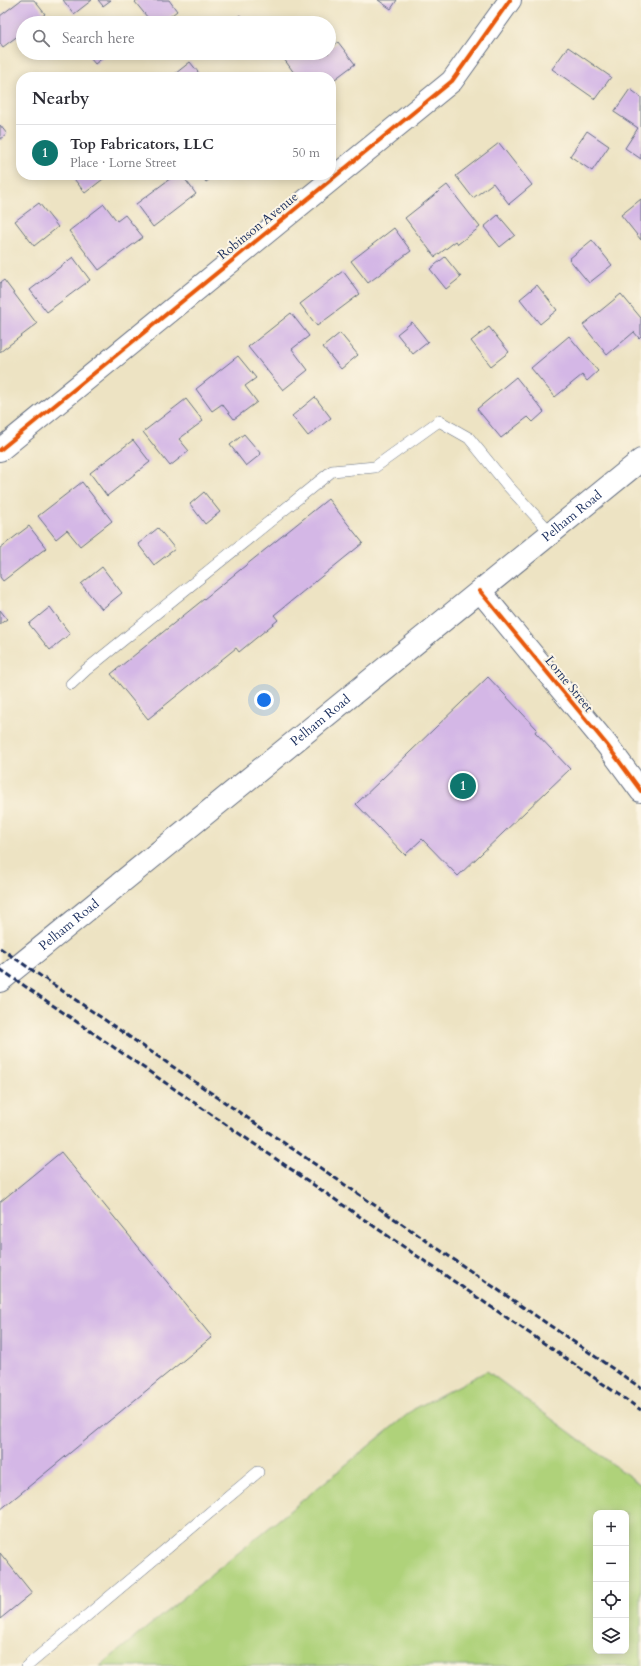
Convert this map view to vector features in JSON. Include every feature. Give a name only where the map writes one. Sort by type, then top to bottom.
[{"type":"street","name":"Robinson Avenue","points":[[336,176],[452,81],[510,0]]},
{"type":"street","name":"Robinson Avenue","points":[[0,450],[331,180]]},
{"type":"street","name":"Pelham Road","points":[[0,981],[641,460]]},
{"type":"street","name":"Lorne Street","points":[[480,591],[607,745],[641,791]]},
{"type":"lane","points":[[71,684],[92,665],[332,471],[375,467],[439,421],[469,438],[508,486],[551,532]]},
{"type":"lane","points":[[27,1666],[258,1472]]},
{"type":"green space","points":[[487,1371],[641,1485],[641,1666],[100,1666],[414,1409]]},
{"type":"building","points":[[21,0],[34,0],[45,14],[43,16],[16,16],[16,37],[3,47],[0,43],[0,16]]},
{"type":"building","points":[[63,0],[92,0],[74,14]]},
{"type":"building","points":[[98,0],[111,0],[103,6]]},
{"type":"building","points":[[137,0],[169,0],[177,11],[171,16],[146,16],[135,2]]},
{"type":"building","points":[[378,0],[397,0],[391,9]]},
{"type":"building","points":[[338,42],[355,64],[336,78],[336,72],[293,72],[285,60],[336,60],[336,44]]},
{"type":"building","points":[[568,47],[611,77],[595,99],[552,69]]},
{"type":"building","points":[[92,60],[100,60],[95,64]]},
{"type":"building","points":[[190,62],[198,72],[177,72]]},
{"type":"building","points":[[630,89],[641,97],[641,159],[625,148],[638,128],[614,112]]},
{"type":"building","points":[[0,125],[7,134],[0,140]]},
{"type":"building","points":[[587,131],[609,146],[592,171],[570,156]]},
{"type":"building","points":[[499,143],[532,185],[509,204],[493,183],[473,198],[456,176]]},
{"type":"building","points":[[75,180],[102,180],[85,193]]},
{"type":"building","points":[[168,180],[186,180],[196,194],[153,227],[136,204]]},
{"type":"building","points":[[447,185],[480,227],[458,244],[456,241],[435,257],[405,218]]},
{"type":"building","points":[[641,199],[641,240],[621,215]]},
{"type":"building","points":[[39,203],[58,227],[34,246],[15,221]]},
{"type":"building","points":[[104,204],[117,221],[125,215],[143,237],[99,270],[69,231]]},
{"type":"building","points":[[498,215],[515,235],[500,247],[484,227]]},
{"type":"building","points":[[394,228],[411,251],[368,283],[351,261]]},
{"type":"building","points":[[592,240],[612,265],[589,283],[569,259]]},
{"type":"building","points":[[73,257],[90,280],[47,312],[30,290]]},
{"type":"building","points":[[445,257],[461,277],[446,289],[430,269]]},
{"type":"building","points":[[343,271],[360,294],[317,326],[300,304]]},
{"type":"building","points":[[4,280],[37,324],[0,352],[0,283]]},
{"type":"building","points":[[537,285],[557,310],[540,324],[520,299]]},
{"type":"building","points":[[621,294],[641,318],[641,336],[639,338],[634,332],[607,355],[583,325]]},
{"type":"building","points":[[291,313],[309,336],[292,349],[308,370],[283,390],[248,347]]},
{"type":"building","points":[[412,322],[428,342],[413,354],[397,334]]},
{"type":"building","points":[[489,327],[509,352],[491,366],[471,341]]},
{"type":"building","points":[[340,333],[358,355],[341,369],[323,347]]},
{"type":"building","points":[[569,336],[598,371],[587,381],[582,375],[555,397],[531,368]]},
{"type":"building","points":[[238,356],[256,378],[245,386],[257,402],[234,419],[222,404],[212,411],[196,389]]},
{"type":"building","points":[[516,377],[544,412],[533,422],[528,417],[501,438],[477,409]]},
{"type":"building","points":[[315,397],[331,418],[308,436],[292,416]]},
{"type":"building","points":[[186,399],[203,421],[179,439],[189,451],[170,466],[143,432]]},
{"type":"building","points":[[244,434],[261,454],[246,466],[230,445]]},
{"type":"building","points":[[133,440],[150,462],[107,496],[90,473]]},
{"type":"building","points":[[82,482],[112,521],[80,546],[67,530],[56,539],[38,516]]},
{"type":"building","points":[[204,492],[220,512],[205,524],[190,504]]},
{"type":"building","points":[[328,499],[363,543],[274,615],[278,620],[239,652],[236,648],[148,719],[111,674]]},
{"type":"building","points":[[29,526],[46,548],[3,581],[0,577],[0,548]]},
{"type":"building","points":[[158,528],[175,549],[154,565],[138,544]]},
{"type":"building","points":[[102,567],[122,593],[102,609],[81,584]]},
{"type":"building","points":[[50,607],[70,634],[50,650],[29,624]]},
{"type":"building","points":[[0,610],[7,619],[0,624]]},
{"type":"building","points":[[488,677],[537,729],[535,732],[570,769],[458,876],[422,839],[405,855],[356,804]]},
{"type":"building","points":[[61,1152],[212,1337],[0,1510],[0,1202]]},
{"type":"building","points":[[0,1553],[32,1593],[0,1619]]},
{"type":"railway","points":[[0,948],[641,1388]]},
{"type":"railway","points":[[0,969],[641,1410]]},
{"type":"cycle path","points":[[336,176],[452,81],[510,0]]},
{"type":"cycle path","points":[[0,450],[331,180]]},
{"type":"cycle path","points":[[480,591],[607,745],[641,791]]},
{"type":"place","name":"Top Fabricators, LLC","points":[[463,786]]}]
